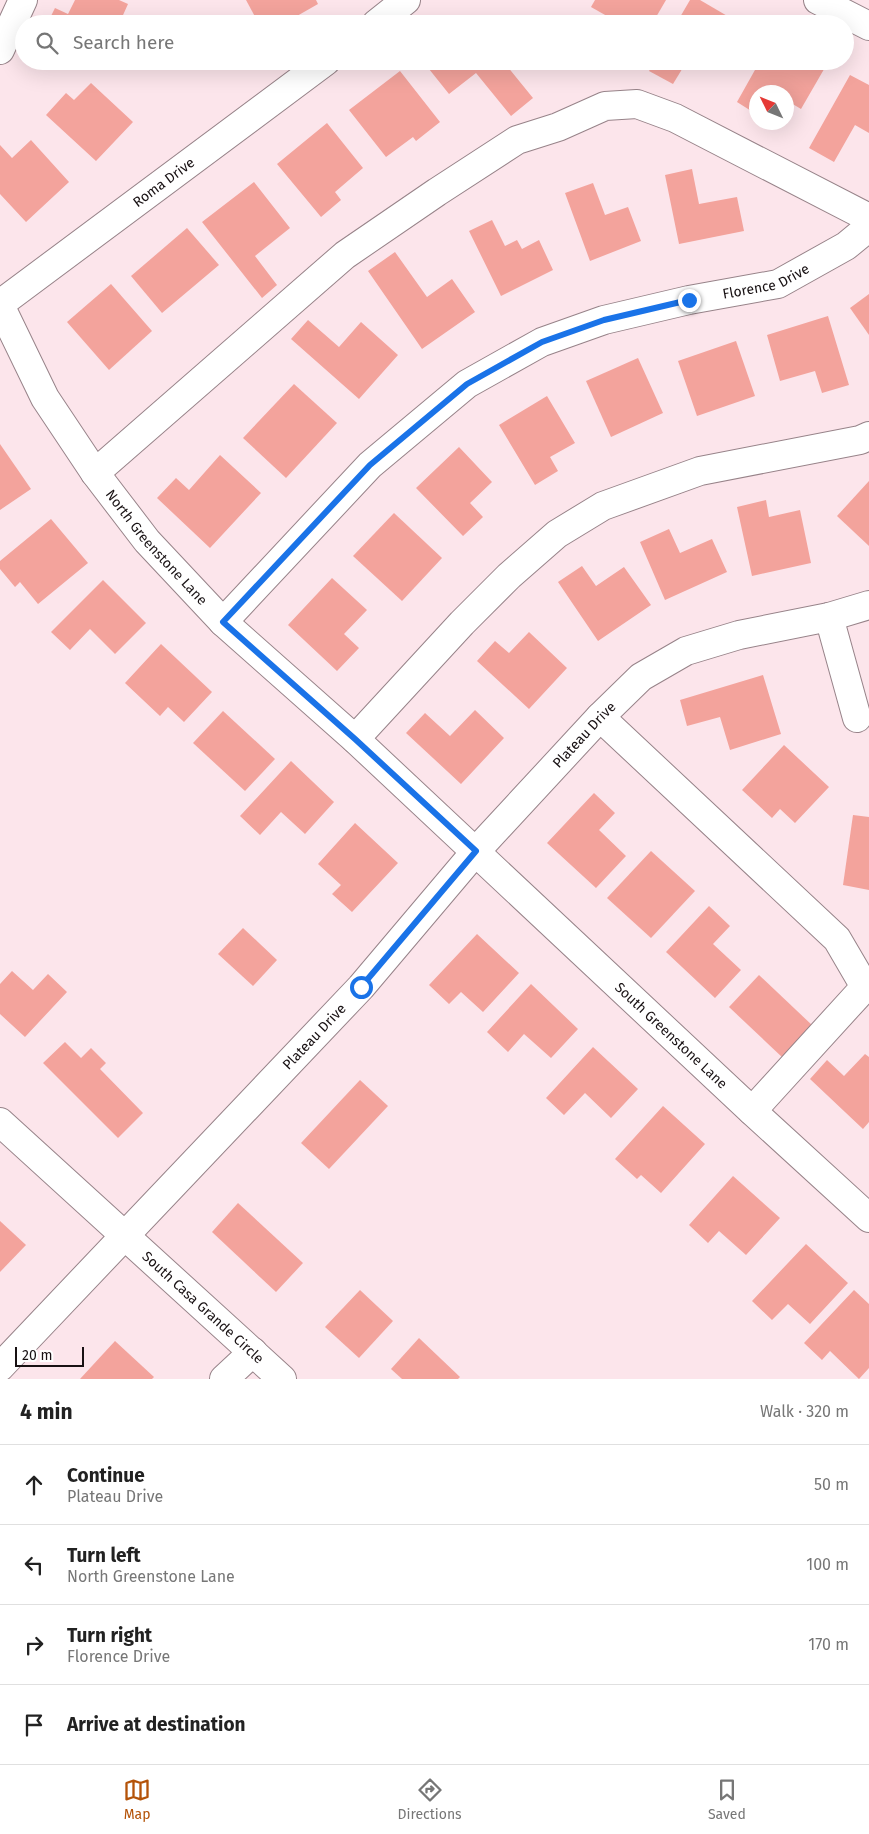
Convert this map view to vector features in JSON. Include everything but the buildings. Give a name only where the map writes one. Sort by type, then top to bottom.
[{"type":"street","points":[[16,15],[23,0]]},
{"type":"street","points":[[387,15],[406,0]]},
{"type":"street","points":[[818,0],[847,15]]},
{"type":"street","points":[[0,50],[15,17]]},
{"type":"street","points":[[854,18],[869,26]]},
{"type":"street","name":"Roma Drive","points":[[0,304],[314,70]]},
{"type":"street","points":[[94,473],[345,255],[517,140],[558,127],[605,106],[637,104],[675,118],[869,218]]},
{"type":"street","name":"Florence Drive","points":[[223,622],[370,465],[467,384],[542,342],[604,320],[689,300],[778,284],[846,246],[869,227]]},
{"type":"street","name":"North Greenstone Lane","points":[[0,304],[45,398],[94,473],[147,541],[223,622],[355,739],[476,851]]},
{"type":"street","points":[[355,739],[508,576],[557,534],[602,506],[700,471],[860,440],[869,436]]},
{"type":"street","name":"Plateau Drive","points":[[0,1367],[361,987],[476,851],[600,717],[641,677],[686,651],[739,635],[829,617],[869,605]]},
{"type":"street","points":[[829,617],[857,718]]},
{"type":"street","points":[[600,717],[837,939],[865,986],[752,1111]]},
{"type":"street","name":"South Greenstone Lane","points":[[476,851],[752,1111],[869,1218]]},
{"type":"street","name":"South Casa Grande Circle","points":[[0,1122],[282,1379]]},
{"type":"street","points":[[224,1379],[253,1352]]},
{"type":"route","points":[[361,987],[476,851],[355,739],[223,622],[370,465],[467,384],[542,342],[604,320],[689,300]]}]
